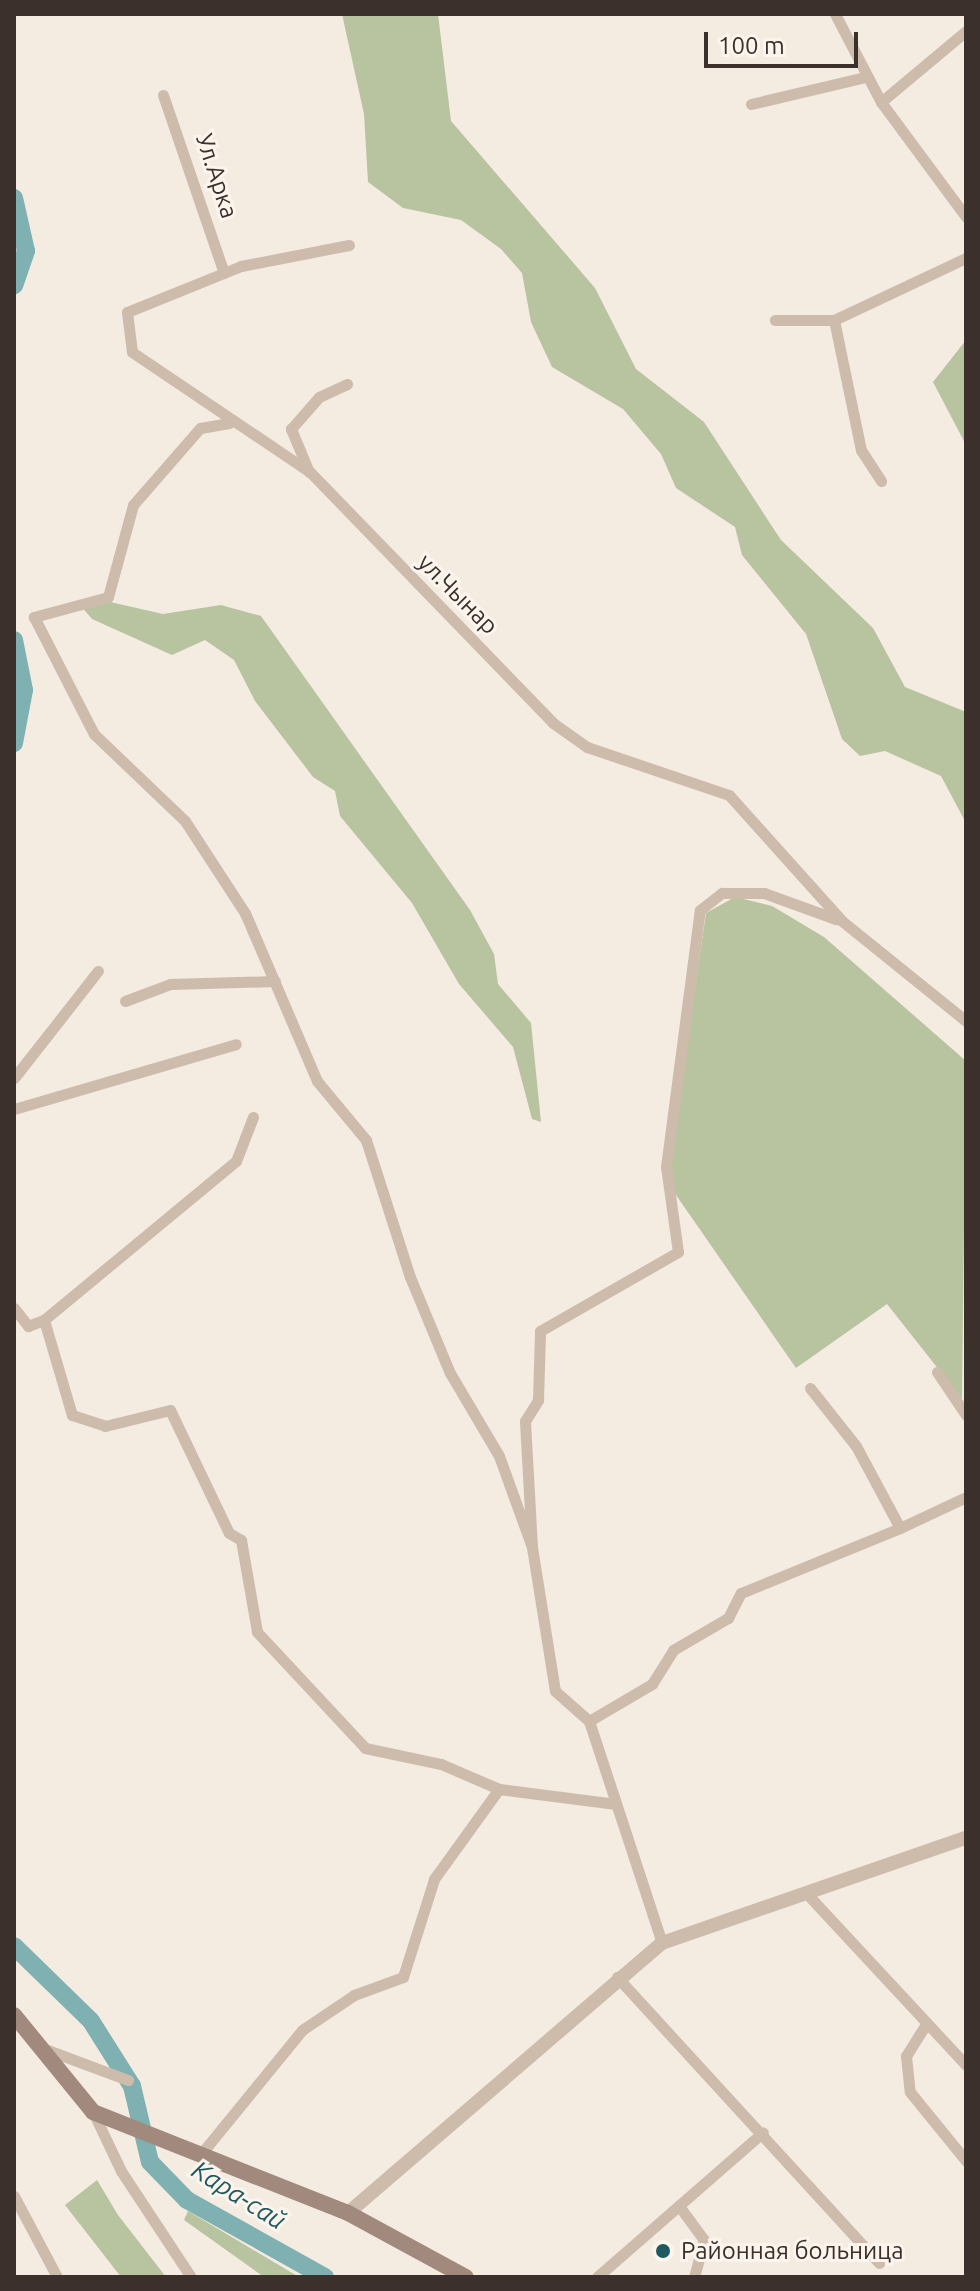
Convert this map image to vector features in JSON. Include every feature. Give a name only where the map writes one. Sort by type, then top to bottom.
[{"type":"main road","points":[[14,2015],[93,2112],[121,2127],[193,2151],[348,2213],[466,2277]]},
{"type":"street","points":[[835,14],[865,77],[881,102],[966,217]]},
{"type":"street","points":[[881,102],[966,31]]},
{"type":"street","points":[[751,104],[865,77]]},
{"type":"street","name":"Ул.Арка","points":[[163,95],[224,273]]},
{"type":"street","name":"ул.Чынар","points":[[349,245],[224,273],[127,312],[132,352],[229,423],[310,472],[553,723],[587,747],[729,795],[842,921],[966,1021]]},
{"type":"street","points":[[775,320],[834,320],[966,258]]},
{"type":"street","points":[[834,320],[861,450],[881,481]]},
{"type":"street","points":[[310,472],[291,429],[319,397],[347,384]]},
{"type":"street","points":[[229,423],[200,428],[133,505],[108,597],[34,617],[94,734],[185,821],[245,913],[317,1081],[366,1140],[410,1277],[450,1373],[499,1456],[532,1547]]},
{"type":"street","points":[[662,1943],[589,1721],[555,1691],[532,1547],[525,1421],[538,1400],[540,1331],[678,1252],[666,1167],[700,910],[722,893],[764,893],[842,921]]},
{"type":"street","points":[[14,1078],[98,971]]},
{"type":"street","points":[[125,1001],[170,984],[275,981]]},
{"type":"street","points":[[14,1109],[236,1044]]},
{"type":"street","points":[[14,1308],[28,1326],[44,1320],[236,1161],[253,1117]]},
{"type":"street","points":[[44,1320],[72,1415],[105,1426],[170,1410],[229,1533],[241,1540],[257,1632],[365,1748],[441,1764],[499,1789],[616,1804]]},
{"type":"street","points":[[937,1372],[966,1415]]},
{"type":"street","points":[[810,1388],[856,1446],[900,1528]]},
{"type":"street","points":[[589,1721],[652,1684],[673,1650],[728,1618],[741,1593],[900,1528],[966,1497]]},
{"type":"street","points":[[193,2151],[302,2030],[354,1995],[403,1977],[434,1879],[499,1789]]},
{"type":"street","points":[[348,2213],[617,1977],[662,1943],[966,1838]]},
{"type":"street","points":[[808,1895],[966,2065]]},
{"type":"street","points":[[617,1977],[763,2132],[879,2263]]},
{"type":"street","points":[[926,2024],[906,2056],[910,2092],[966,2161]]},
{"type":"street","points":[[41,2048],[128,2080]]},
{"type":"street","points":[[93,2112],[121,2171],[191,2277]]},
{"type":"street","points":[[597,2277],[763,2132]]},
{"type":"street","points":[[14,2196],[57,2277]]},
{"type":"street","points":[[679,2206],[704,2240],[694,2277]]},
{"type":"green space","points":[[342,14],[438,14],[451,121],[595,288],[636,369],[704,422],[781,540],[873,628],[905,687],[966,712],[966,823],[941,776],[885,751],[860,756],[842,739],[806,634],[742,555],[735,527],[676,488],[661,454],[623,409],[552,367],[531,322],[522,273],[501,249],[461,220],[403,208],[368,182],[364,114]]},
{"type":"green space","points":[[966,340],[966,445],[933,382]]},
{"type":"green space","points":[[97,599],[163,614],[221,605],[261,616],[470,910],[494,954],[498,984],[531,1023],[541,1122],[532,1119],[513,1047],[459,984],[412,903],[340,816],[335,791],[313,777],[255,701],[234,660],[205,640],[172,655],[92,619],[80,605]]},
{"type":"green space","points":[[735,897],[772,906],[824,937],[966,1061],[962,1399],[887,1304],[796,1368],[667,1182],[706,913]]},
{"type":"green space","points":[[97,2180],[118,2215],[166,2277],[121,2277],[65,2205]]},
{"type":"green space","points":[[188,2211],[299,2277],[264,2277],[184,2220]]},
{"type":"waterway","name":"Кара-сай","points":[[14,198],[26,251],[14,285]]},
{"type":"waterway","name":"Кара-сай","points":[[14,640],[24,690],[14,743]]},
{"type":"waterway","name":"Кара-сай","points":[[14,1946],[91,2021],[132,2086],[150,2162],[187,2200],[325,2277]]},
{"type":"place","name":"Районная больница","points":[[663,2251]]}]
